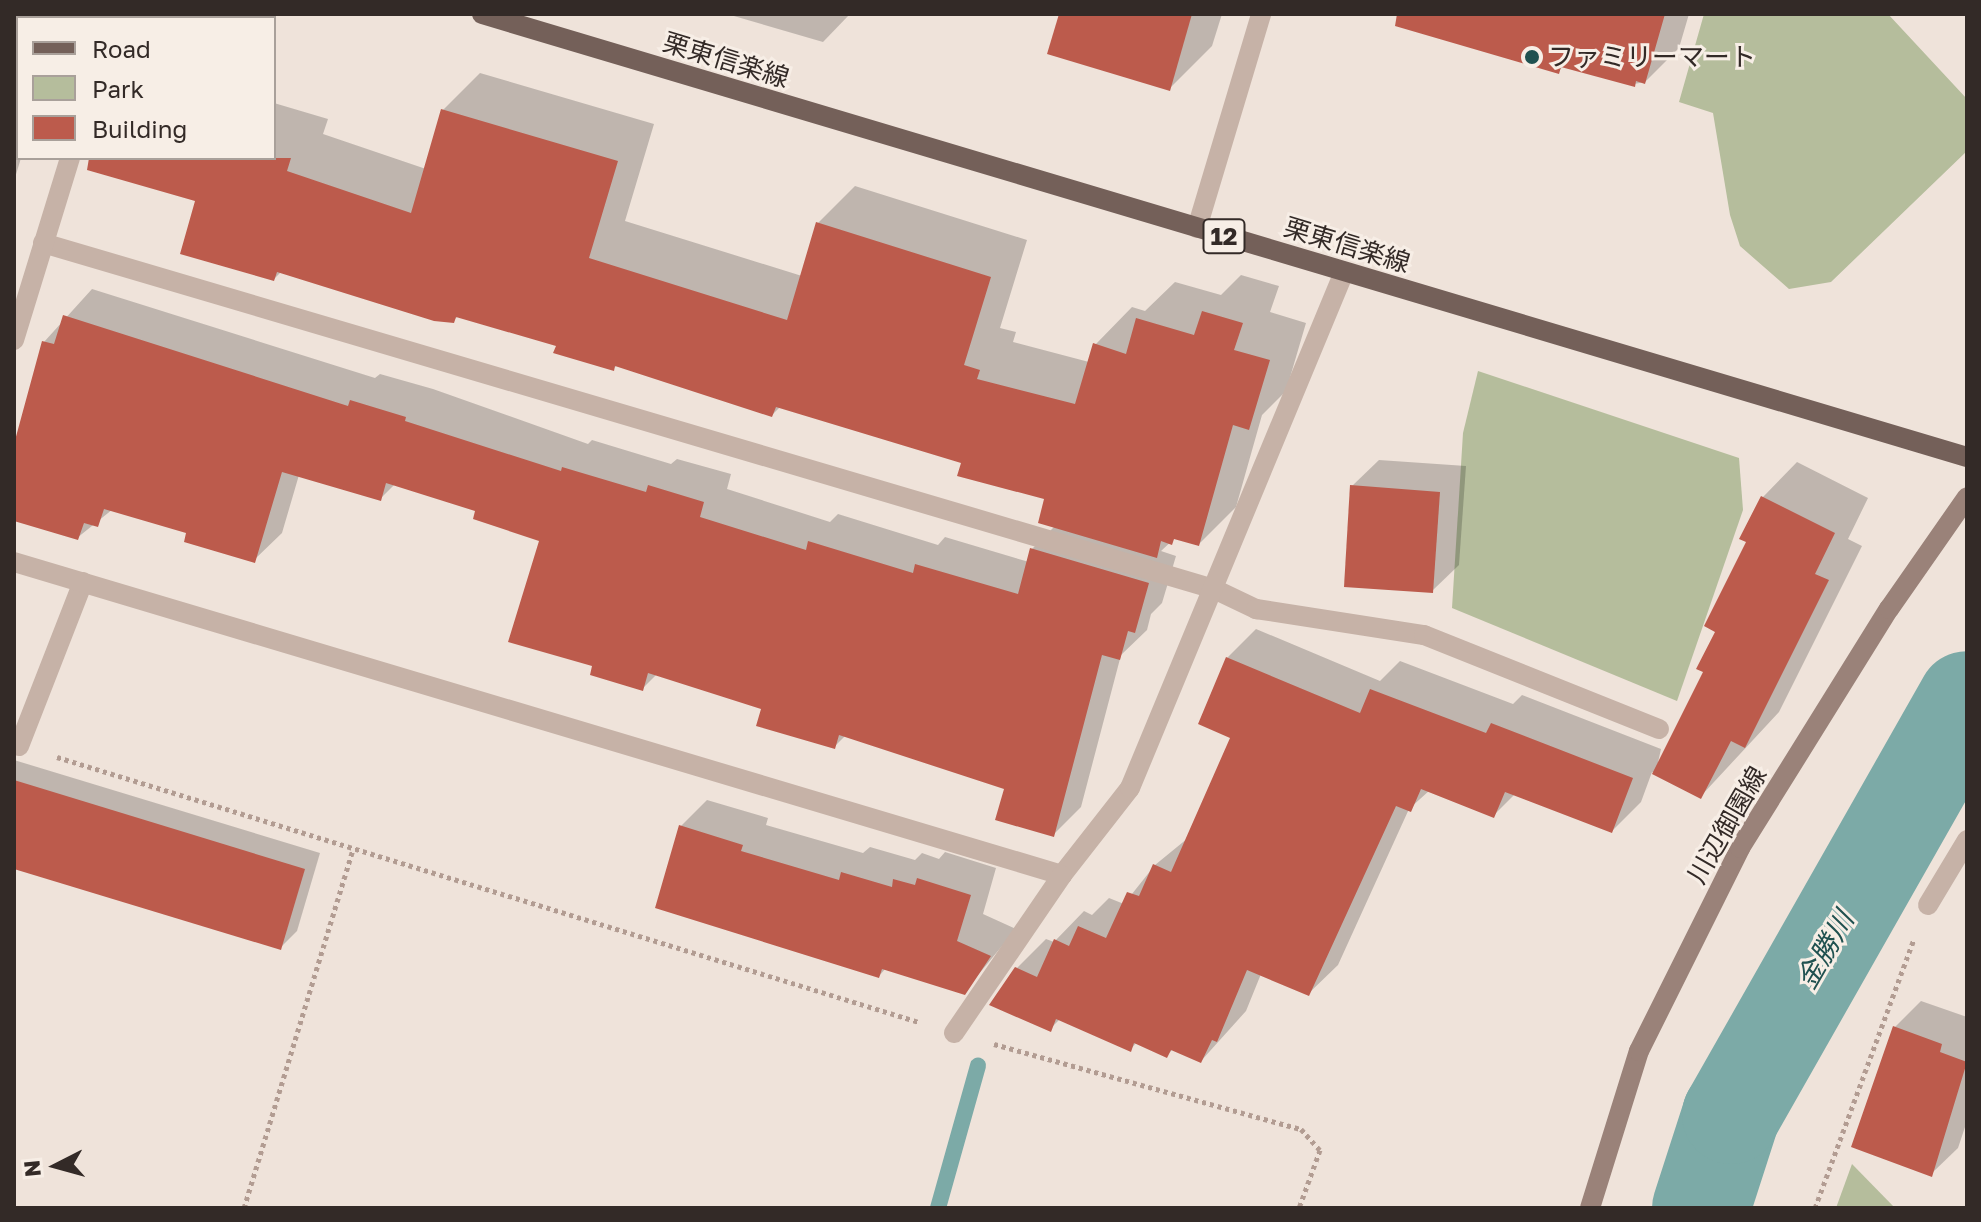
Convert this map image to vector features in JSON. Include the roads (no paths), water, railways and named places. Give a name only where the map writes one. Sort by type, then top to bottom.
[{"type":"main road","name":"栗東信楽線","points":[[482,14],[1967,457]]},
{"type":"main road","name":"川辺御園線","points":[[1590,1208],[1639,1051],[1740,848],[1889,609],[1967,497]]},
{"type":"street","points":[[1197,228],[1261,14]]},
{"type":"street","points":[[14,340],[69,160]]},
{"type":"street","points":[[43,243],[1214,589],[1256,609],[1424,635],[1659,729]]},
{"type":"street","points":[[954,1033],[1062,875],[1130,788],[1344,272]]},
{"type":"street","points":[[14,562],[1062,875]]},
{"type":"street","points":[[19,746],[83,582]]},
{"type":"street","points":[[1928,905],[1967,840]]},
{"type":"waterway","name":"金勝川","points":[[1701,1208],[1731,1115],[1967,700]]},
{"type":"waterway","points":[[938,1208],[978,1066]]},
{"type":"place","name":"ファミリーマート","points":[[1532,57]]}]
